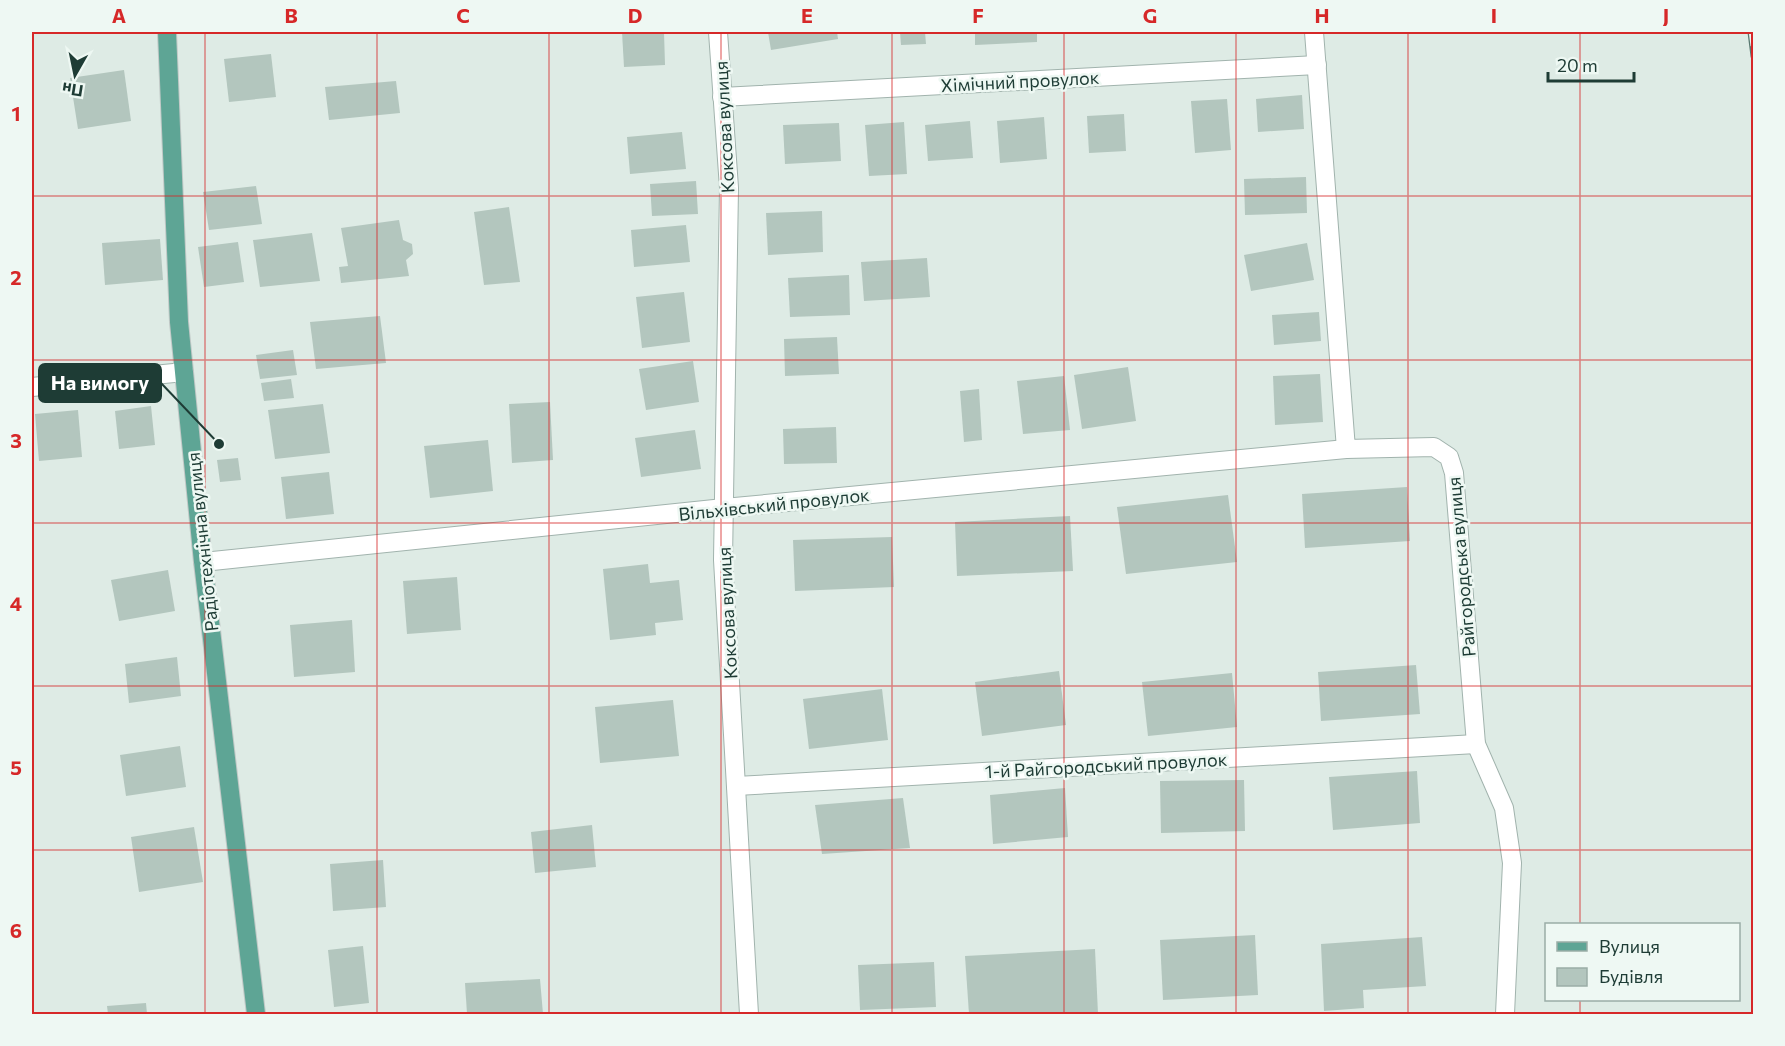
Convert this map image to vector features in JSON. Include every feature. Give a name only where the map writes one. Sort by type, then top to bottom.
[{"type":"main road","name":"Радіотехнічна вулиця","points":[[167,32],[179,321],[203,562],[256,1014]]},
{"type":"street","name":"Коксова вулиця","points":[[718,32],[729,188],[723,560],[749,1014]]},
{"type":"street","points":[[1314,32],[1346,449]]},
{"type":"street","name":"Хімічний провулок","points":[[722,97],[1317,65]]},
{"type":"street","points":[[32,387],[184,372]]},
{"type":"street","name":"Райгородська вулиця","points":[[1346,449],[1434,447],[1449,457],[1454,473],[1476,744],[1504,808],[1512,863],[1505,1014]]},
{"type":"street","name":"Вільхівський провулок","points":[[203,562],[724,508],[1346,449]]},
{"type":"street","name":"1-й Райгородський провулок","points":[[736,786],[1476,744]]},
{"type":"building","points":[[622,32],[664,32],[665,65],[624,67]]},
{"type":"building","points":[[768,32],[837,32],[838,39],[771,50]]},
{"type":"building","points":[[900,32],[925,32],[926,44],[901,45]]},
{"type":"building","points":[[975,32],[1037,32],[1037,42],[975,45]]},
{"type":"building","points":[[271,54],[276,97],[229,102],[224,59]]},
{"type":"building","points":[[124,70],[131,121],[78,129],[70,78]]},
{"type":"building","points":[[396,81],[400,113],[329,120],[325,87]]},
{"type":"building","points":[[1302,95],[1304,129],[1258,132],[1256,99]]},
{"type":"building","points":[[1227,99],[1231,150],[1195,153],[1191,101]]},
{"type":"building","points":[[1124,114],[1126,151],[1089,153],[1087,116]]},
{"type":"building","points":[[1044,117],[1047,159],[1000,163],[997,121]]},
{"type":"building","points":[[970,121],[973,158],[928,161],[925,125]]},
{"type":"building","points":[[904,122],[907,174],[869,176],[865,125]]},
{"type":"building","points":[[839,123],[841,161],[785,164],[783,125]]},
{"type":"building","points":[[682,132],[686,169],[630,174],[627,137]]},
{"type":"building","points":[[1306,177],[1307,213],[1245,215],[1244,179]]},
{"type":"building","points":[[696,181],[698,214],[652,216],[650,184]]},
{"type":"building","points":[[256,186],[262,224],[209,230],[203,192]]},
{"type":"building","points":[[509,207],[520,282],[484,285],[474,212]]},
{"type":"building","points":[[822,211],[823,252],[768,255],[766,213]]},
{"type":"building","points":[[399,220],[403,240],[412,244],[413,254],[406,260],[409,276],[341,283],[339,267],[348,266],[341,228]]},
{"type":"building","points":[[686,225],[690,262],[634,267],[631,230]]},
{"type":"building","points":[[312,233],[320,281],[260,287],[253,240]]},
{"type":"building","points":[[160,239],[163,280],[105,285],[102,243]]},
{"type":"building","points":[[238,242],[244,282],[204,287],[198,247]]},
{"type":"building","points":[[1307,243],[1314,280],[1251,291],[1244,255]]},
{"type":"building","points":[[927,258],[930,297],[864,301],[861,262]]},
{"type":"building","points":[[849,275],[850,315],[790,317],[788,278]]},
{"type":"building","points":[[684,292],[690,342],[642,348],[636,297]]},
{"type":"building","points":[[1319,312],[1321,341],[1274,345],[1272,315]]},
{"type":"building","points":[[380,316],[386,363],[316,369],[310,322]]},
{"type":"building","points":[[837,337],[839,374],[785,376],[784,339]]},
{"type":"building","points":[[293,350],[297,375],[260,379],[256,355]]},
{"type":"building","points":[[693,361],[699,402],[646,410],[639,369]]},
{"type":"building","points":[[1128,367],[1136,421],[1082,429],[1074,375]]},
{"type":"building","points":[[1320,374],[1323,422],[1275,425],[1273,376]]},
{"type":"building","points":[[1064,376],[1070,430],[1023,434],[1017,381]]},
{"type":"building","points":[[291,379],[294,398],[264,401],[261,383]]},
{"type":"building","points":[[979,389],[982,440],[964,442],[960,391]]},
{"type":"building","points":[[550,402],[553,460],[512,463],[509,404]]},
{"type":"building","points":[[323,404],[330,453],[275,459],[268,410]]},
{"type":"building","points":[[151,406],[155,445],[119,449],[115,411]]},
{"type":"building","points":[[78,410],[82,457],[39,461],[35,414]]},
{"type":"building","points":[[836,427],[837,463],[784,464],[783,429]]},
{"type":"building","points":[[695,430],[701,469],[641,477],[635,438]]},
{"type":"building","points":[[488,440],[493,491],[430,498],[424,446]]},
{"type":"building","points":[[238,458],[241,480],[220,482],[217,460]]},
{"type":"building","points":[[329,472],[334,514],[286,519],[281,477]]},
{"type":"building","points":[[1407,487],[1410,541],[1305,548],[1302,494]]},
{"type":"building","points":[[1228,495],[1237,562],[1126,574],[1117,507]]},
{"type":"building","points":[[1070,516],[1073,571],[957,576],[955,522]]},
{"type":"building","points":[[892,537],[894,587],[795,591],[793,540]]},
{"type":"building","points":[[648,564],[650,583],[679,580],[683,620],[655,623],[656,635],[610,640],[603,569]]},
{"type":"building","points":[[168,570],[175,611],[119,621],[111,580]]},
{"type":"building","points":[[457,577],[461,630],[407,634],[403,581]]},
{"type":"building","points":[[352,620],[355,672],[294,677],[290,625]]},
{"type":"building","points":[[177,657],[181,696],[129,703],[125,664]]},
{"type":"building","points":[[1416,665],[1420,714],[1321,721],[1318,672]]},
{"type":"building","points":[[1059,671],[1066,725],[982,736],[975,682]]},
{"type":"building","points":[[1232,673],[1237,727],[1148,736],[1142,682]]},
{"type":"building","points":[[882,689],[888,740],[809,749],[803,699]]},
{"type":"building","points":[[673,700],[679,756],[600,763],[595,707]]},
{"type":"building","points":[[180,746],[186,787],[126,796],[120,755]]},
{"type":"building","points":[[1417,771],[1420,823],[1333,830],[1329,777]]},
{"type":"building","points":[[1244,780],[1245,831],[1161,833],[1160,781]]},
{"type":"building","points":[[1065,788],[1068,837],[993,844],[990,795]]},
{"type":"building","points":[[903,798],[910,848],[822,854],[815,805]]},
{"type":"building","points":[[592,825],[596,867],[535,873],[531,832]]},
{"type":"building","points":[[194,827],[203,882],[139,892],[131,837]]},
{"type":"building","points":[[383,860],[386,907],[333,911],[330,864]]},
{"type":"building","points":[[1255,935],[1258,995],[1163,1000],[1160,940]]},
{"type":"building","points":[[1422,937],[1426,986],[1363,990],[1364,1008],[1324,1011],[1321,944]]},
{"type":"building","points":[[363,946],[369,1003],[334,1007],[328,950]]},
{"type":"building","points":[[1095,949],[1098,1014],[969,1014],[965,956]]},
{"type":"building","points":[[934,962],[936,1007],[860,1010],[858,965]]},
{"type":"building","points":[[540,979],[543,1014],[467,1014],[465,983]]},
{"type":"building","points":[[146,1003],[147,1014],[108,1014],[107,1006]]},
{"type":"railway","points":[[1751,32],[1754,56]]},
{"type":"place","name":"На вимогу","points":[[219,444]]}]
